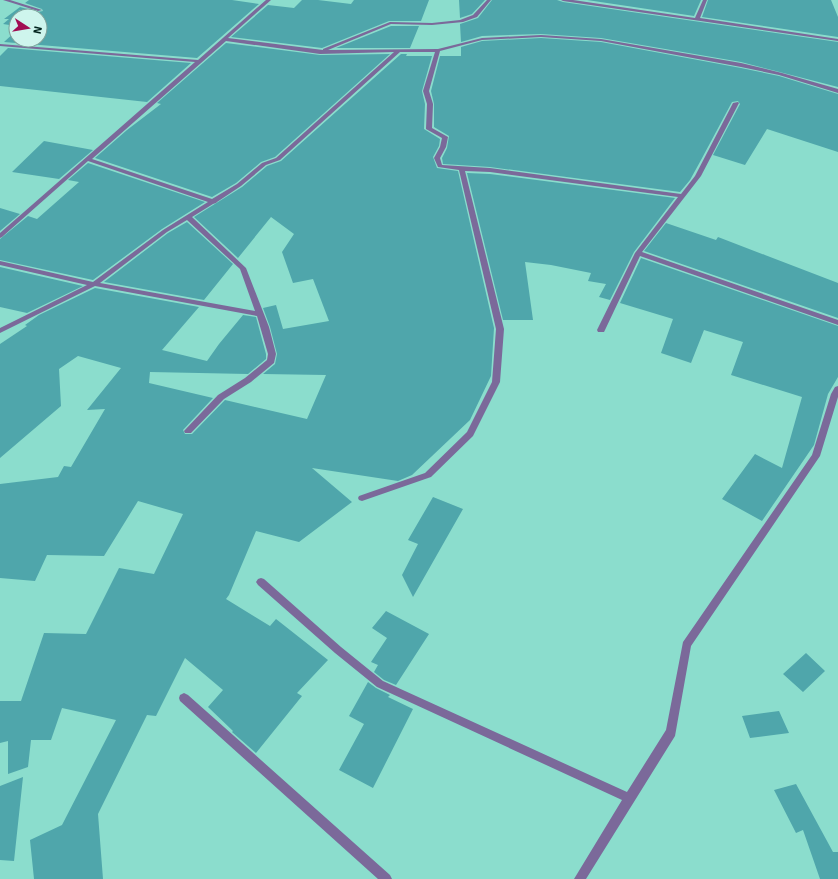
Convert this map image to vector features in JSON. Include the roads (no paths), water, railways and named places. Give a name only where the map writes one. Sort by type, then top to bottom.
[{"type":"street","points":[[5,0],[33,8]]},
{"type":"street","points":[[0,236],[269,0]]},
{"type":"street","points":[[320,52],[390,23],[432,24],[461,21],[475,16],[489,0]]},
{"type":"street","points":[[563,0],[838,40]]},
{"type":"street","points":[[696,20],[705,0]]},
{"type":"street","points":[[224,39],[320,52],[438,50],[482,39],[541,36],[601,40],[741,65],[780,74],[838,91]]},
{"type":"street","points":[[0,45],[198,61]]},
{"type":"street","points":[[438,50],[426,92],[430,104],[429,129],[445,136],[443,147],[437,158],[440,166],[448,168],[490,170],[682,196]]},
{"type":"street","points":[[0,330],[94,284],[165,231],[196,211],[214,202],[239,185],[264,164],[278,160],[398,51]]},
{"type":"street","points":[[601,330],[638,253],[698,176],[736,103]]},
{"type":"street","points":[[87,159],[214,202]]},
{"type":"street","points":[[362,498],[428,475],[470,434],[496,382],[500,329],[461,168]]},
{"type":"street","points":[[188,217],[243,268],[260,314],[270,347],[271,361],[248,380],[221,397],[188,431]]},
{"type":"street","points":[[638,253],[838,323]]},
{"type":"street","points":[[0,263],[94,284],[260,314]]},
{"type":"street","points":[[580,879],[671,732],[686,645],[816,456],[835,394],[838,389]]},
{"type":"street","points":[[261,582],[338,650],[380,684],[629,798]]},
{"type":"street","points":[[184,698],[386,879]]}]
